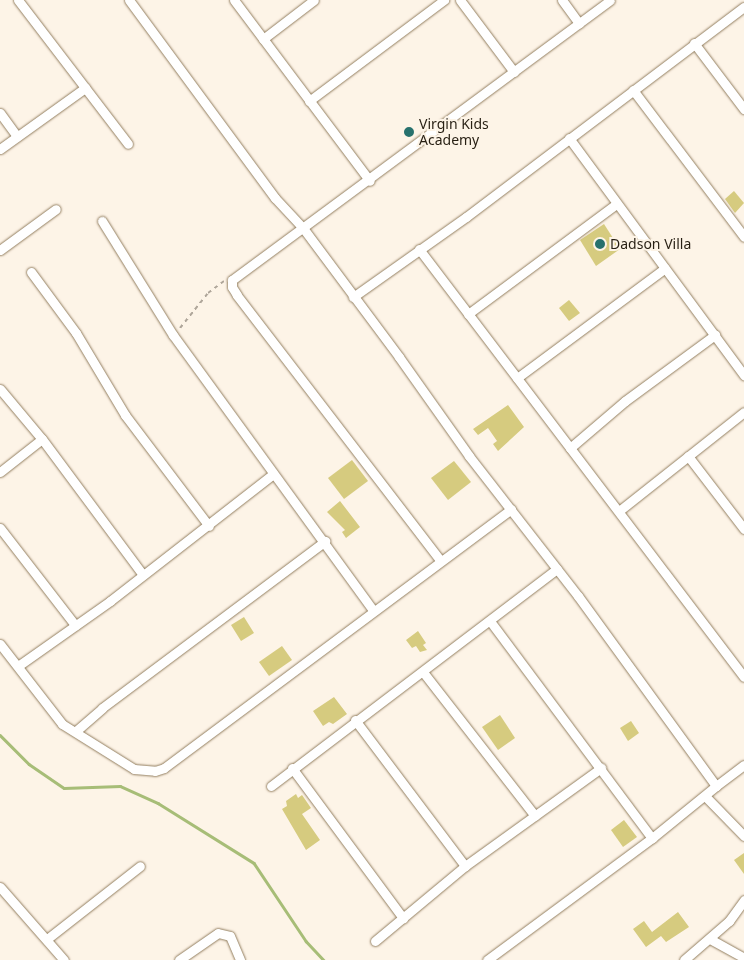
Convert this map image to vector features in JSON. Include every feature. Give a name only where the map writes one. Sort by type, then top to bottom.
[{"type":"street","points":[[18,0],[128,144]]},
{"type":"street","points":[[130,0],[275,198],[303,228],[716,786]]},
{"type":"street","points":[[234,0],[370,181]]},
{"type":"street","points":[[263,39],[314,0]]},
{"type":"street","points":[[309,101],[444,0]]},
{"type":"street","points":[[460,0],[514,72]]},
{"type":"street","points":[[562,0],[579,23]]},
{"type":"street","points":[[440,560],[237,296],[232,280],[370,181],[610,0]]},
{"type":"street","points":[[353,297],[419,250],[744,7]]},
{"type":"street","points":[[694,43],[744,109]]},
{"type":"street","points":[[0,149],[85,88]]},
{"type":"street","points":[[633,90],[744,237]]},
{"type":"street","points":[[0,113],[17,136]]},
{"type":"street","points":[[569,138],[744,375]]},
{"type":"street","points":[[468,314],[616,204]]},
{"type":"street","points":[[0,250],[56,209]]},
{"type":"street","points":[[102,221],[173,335],[373,610]]},
{"type":"street","points":[[419,250],[744,677]]},
{"type":"street","points":[[517,378],[665,268]]},
{"type":"street","points":[[31,272],[76,333],[125,415],[208,526]]},
{"type":"street","points":[[570,448],[625,401],[715,335]]},
{"type":"street","points":[[0,389],[42,439],[143,575]]},
{"type":"street","points":[[619,512],[744,412]]},
{"type":"street","points":[[0,472],[42,439]]},
{"type":"street","points":[[688,456],[744,529]]},
{"type":"street","points":[[18,666],[143,575],[273,474]]},
{"type":"street","points":[[0,644],[62,724],[134,769],[164,768],[373,610],[511,509]]},
{"type":"street","points":[[0,528],[75,625]]},
{"type":"street","points":[[76,731],[102,708],[325,542]]},
{"type":"street","points":[[272,786],[292,768],[355,720],[423,672],[557,569]]},
{"type":"street","points":[[490,621],[652,838]]},
{"type":"street","points":[[423,672],[535,816]]},
{"type":"street","points":[[355,720],[465,866]]},
{"type":"street","points":[[487,960],[652,838],[744,765]]},
{"type":"street","points":[[292,768],[403,918]]},
{"type":"street","points":[[375,941],[465,866],[601,768]]},
{"type":"street","points":[[704,796],[744,836]]},
{"type":"street","points":[[47,939],[140,866]]},
{"type":"street","points":[[0,887],[64,960]]},
{"type":"street","points":[[684,960],[729,922],[744,900]]},
{"type":"street","points":[[179,960],[218,932],[230,936],[240,960]]},
{"type":"street","points":[[710,939],[744,958]]},
{"type":"path","points":[[173,335],[212,289],[232,280]]},
{"type":"building","points":[[734,191],[744,203],[735,213],[725,199]]},
{"type":"building","name":"Dadson Villa","points":[[604,224],[620,249],[596,266],[580,240]]},
{"type":"building","points":[[569,300],[580,313],[569,321],[559,308]]},
{"type":"building","points":[[508,405],[524,427],[498,451],[493,444],[497,441],[488,428],[478,435],[473,429]]},
{"type":"building","points":[[352,460],[368,481],[344,499],[328,478]]},
{"type":"building","points":[[454,461],[471,482],[448,500],[431,478]]},
{"type":"building","points":[[340,501],[360,527],[346,538],[342,532],[345,530],[327,512]]},
{"type":"building","points":[[244,617],[254,633],[241,641],[231,625]]},
{"type":"building","points":[[418,631],[426,643],[423,645],[427,650],[420,652],[416,646],[412,648],[406,640]]},
{"type":"building","points":[[282,646],[292,660],[269,676],[259,662]]},
{"type":"building","points":[[334,697],[347,714],[333,724],[329,722],[323,726],[313,711]]},
{"type":"building","points":[[500,715],[515,738],[498,750],[482,727]]},
{"type":"building","points":[[631,721],[639,733],[628,741],[620,728]]},
{"type":"building","points":[[296,794],[298,798],[302,795],[311,808],[302,814],[320,840],[306,850],[282,809],[287,806],[286,801]]},
{"type":"building","points":[[624,820],[637,837],[623,847],[611,830]]},
{"type":"building","points":[[744,853],[744,874],[734,860]]},
{"type":"building","points":[[678,912],[689,927],[666,942],[661,936],[646,947],[633,929],[644,921],[652,932]]},
{"type":"waterway","points":[[0,735],[29,764],[64,788],[120,786],[158,803],[254,863],[306,941],[324,960]]},
{"type":"place","name":"Virgin Kids Academy","points":[[409,132]]},
{"type":"place","name":"Dadson Villa","points":[[600,244]]}]
